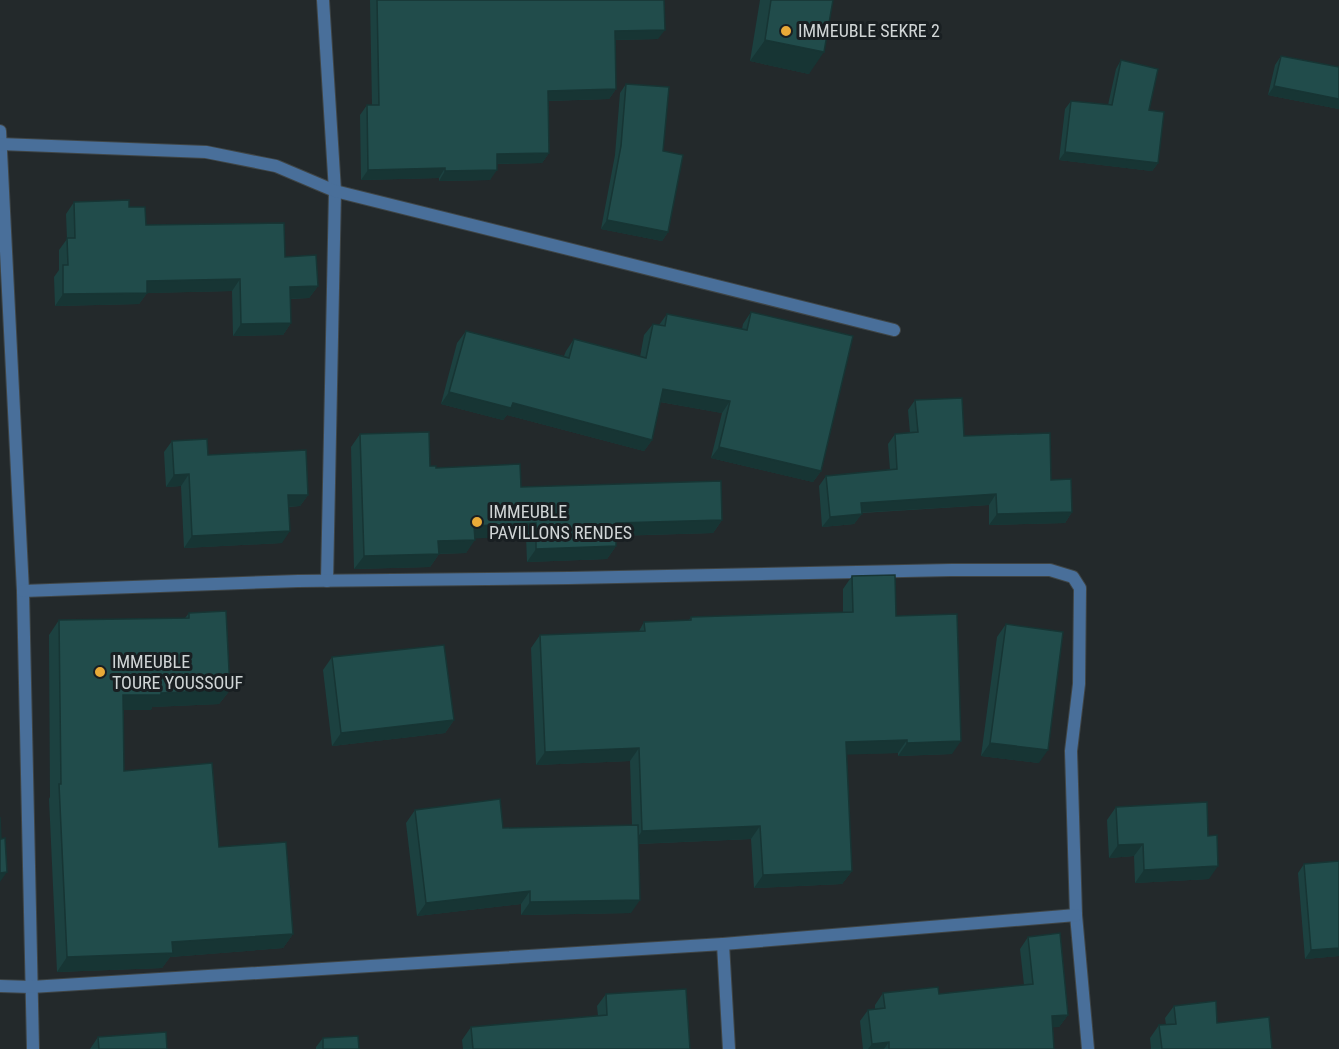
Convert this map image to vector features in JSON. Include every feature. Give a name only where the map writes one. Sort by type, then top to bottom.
[{"type":"street","points":[[323,0],[335,191],[327,581]]},
{"type":"street","points":[[0,131],[23,591],[33,1049]]},
{"type":"street","points":[[1,144],[206,152],[276,166],[335,191],[894,330]]},
{"type":"street","points":[[23,591],[327,581],[951,570],[1050,570],[1073,577],[1080,588],[1079,684],[1071,751],[1076,915],[1088,1049]]},
{"type":"street","points":[[0,986],[31,987],[723,944],[1076,915]]},
{"type":"street","points":[[723,944],[729,1049]]},
{"type":"building","points":[[377,0],[664,0],[665,30],[615,31],[616,89],[548,91],[549,153],[497,154],[497,170],[445,171],[445,168],[368,170],[367,105],[379,105]]},
{"type":"building","points":[[771,0],[833,0],[824,52],[765,40]]},
{"type":"building","points":[[1281,56],[1339,67],[1339,99],[1274,86]]},
{"type":"building","points":[[1121,60],[1158,69],[1149,110],[1164,112],[1158,163],[1065,152],[1071,101],[1112,105]]},
{"type":"building","points":[[626,84],[669,87],[663,151],[683,155],[668,232],[607,220],[621,146]]},
{"type":"building","points":[[129,200],[129,207],[145,207],[146,225],[284,223],[285,257],[316,255],[318,286],[290,287],[291,323],[241,324],[240,279],[147,281],[147,293],[63,294],[63,265],[68,265],[67,238],[75,238],[74,202]]},
{"type":"building","points":[[751,312],[853,336],[821,471],[719,447],[730,401],[663,389],[652,440],[513,403],[511,408],[449,392],[466,331],[569,358],[574,339],[646,358],[653,324],[665,326],[667,314],[747,330]]},
{"type":"building","points":[[962,398],[964,436],[1050,433],[1051,480],[1071,479],[1072,512],[997,514],[996,494],[861,503],[862,514],[830,517],[826,476],[897,469],[895,434],[918,432],[915,400]]},
{"type":"building","points":[[429,432],[430,466],[436,466],[436,468],[520,464],[521,487],[721,481],[722,520],[616,523],[616,546],[536,549],[536,523],[474,526],[475,540],[438,541],[439,554],[364,556],[360,434]]},
{"type":"building","points":[[207,439],[208,455],[306,450],[308,495],[288,495],[290,531],[192,536],[189,474],[174,475],[172,441]]},
{"type":"building","points":[[895,575],[896,616],[957,614],[961,741],[846,742],[852,871],[763,875],[760,826],[642,831],[639,748],[545,752],[540,635],[645,631],[644,622],[691,620],[691,617],[853,612],[852,576]]},
{"type":"building","points":[[226,611],[230,690],[123,695],[124,771],[212,763],[219,847],[286,842],[293,934],[172,942],[173,953],[67,957],[59,784],[61,784],[59,620],[189,618],[189,613]]},
{"type":"building","points":[[1006,624],[1063,632],[1048,750],[990,743]]},
{"type":"building","points":[[444,645],[454,720],[341,733],[332,657]]},
{"type":"building","points":[[500,799],[503,828],[638,825],[640,900],[530,902],[530,891],[426,903],[415,810]]},
{"type":"building","points":[[1207,802],[1208,836],[1217,835],[1218,866],[1144,870],[1143,844],[1118,845],[1116,807]]},
{"type":"building","points":[[0,817],[1,839],[5,838],[7,872],[0,873]]},
{"type":"building","points":[[1339,861],[1339,948],[1311,950],[1304,864]]},
{"type":"building","points":[[1060,933],[1068,1015],[1052,1016],[1054,1049],[889,1049],[889,1042],[872,1044],[868,1010],[885,1008],[883,993],[938,987],[939,994],[1033,984],[1028,937]]},
{"type":"building","points":[[686,989],[690,1049],[473,1049],[471,1027],[607,1015],[606,994]]},
{"type":"building","points":[[1216,1001],[1217,1023],[1269,1017],[1272,1049],[1162,1049],[1159,1025],[1176,1024],[1174,1006]]},
{"type":"building","points":[[166,1032],[167,1049],[99,1049],[98,1037]]},
{"type":"building","points":[[358,1036],[359,1049],[323,1049],[323,1038]]},
{"type":"place","name":"IMMEUBLE SEKRE 2","points":[[786,31]]},
{"type":"place","name":"IMMEUBLE PAVILLONS RENDES","points":[[477,522]]},
{"type":"place","name":"IMMEUBLE TOURE YOUSSOUF","points":[[100,672]]}]
